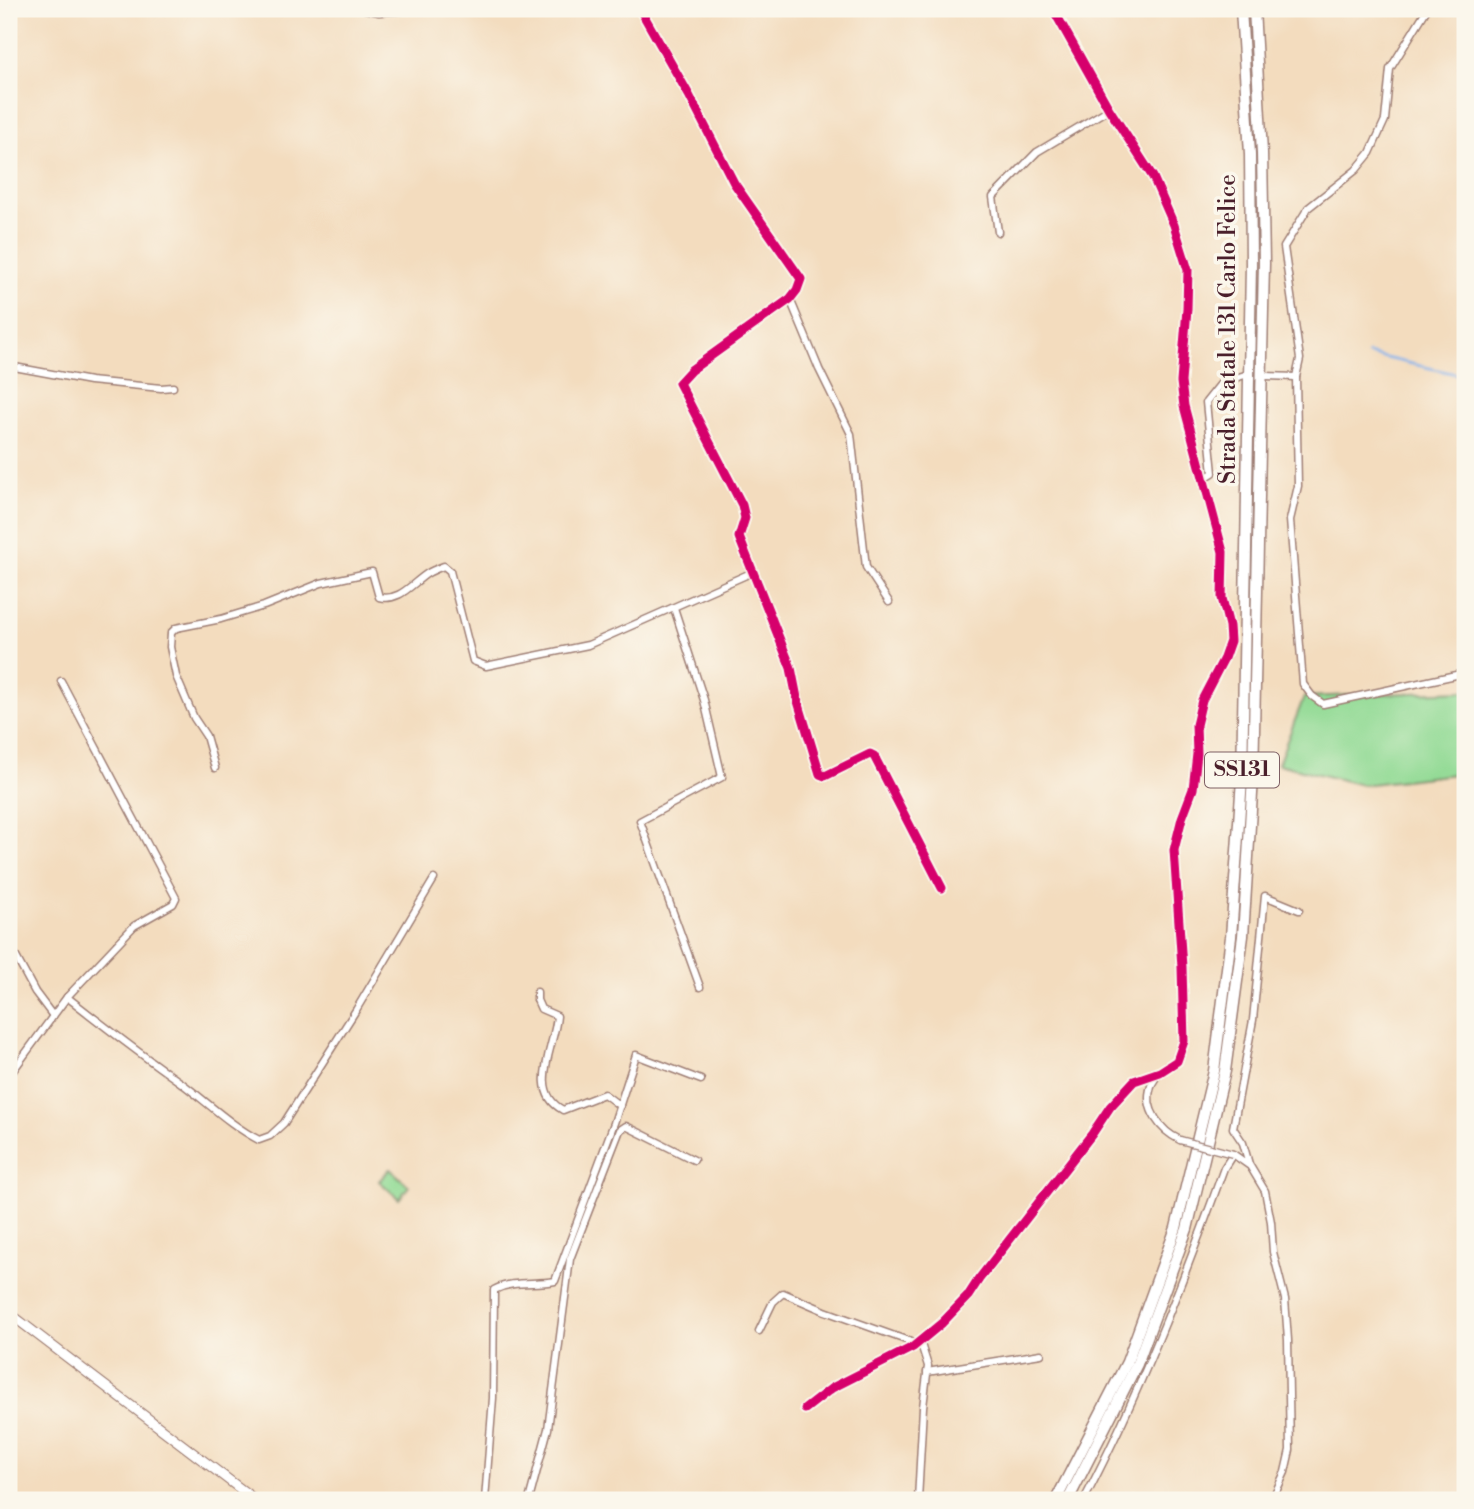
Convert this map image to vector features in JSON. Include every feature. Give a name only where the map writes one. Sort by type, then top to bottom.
[{"type":"highway","name":"Strada Statale 131 Carlo Felice","points":[[1056,1500],[1127,1362],[1175,1228],[1214,1071],[1227,963],[1242,779],[1249,399],[1250,154],[1241,9]]},
{"type":"highway","name":"Strada Statale 131 Carlo Felice","points":[[1068,1500],[1136,1364],[1187,1229],[1225,1071],[1243,936],[1253,778],[1264,263],[1262,153],[1254,9]]},
{"type":"street","points":[[365,9],[379,12],[428,9]]},
{"type":"street","points":[[640,9],[689,95],[734,183],[801,279],[790,299],[691,370],[678,383],[742,505],[746,518],[739,537],[791,668],[797,698],[820,774],[825,776],[870,754],[874,756],[942,888]]},
{"type":"street","points":[[805,1409],[832,1388],[918,1342],[942,1323],[968,1296],[1110,1107],[1134,1081],[1160,1072],[1177,1060],[1184,1041],[1174,850],[1193,789],[1197,754],[1196,726],[1202,700],[1230,641],[1222,597],[1223,552],[1184,406],[1181,382],[1188,270],[1174,225],[1153,177],[1108,109],[1053,9]]},
{"type":"street","points":[[1427,9],[1390,69],[1385,120],[1370,153],[1356,170],[1308,208],[1284,247],[1300,359],[1296,377],[1298,486],[1290,520],[1303,684],[1312,696],[1323,704],[1465,673]]},
{"type":"street","points":[[1460,9],[1465,12]]},
{"type":"street","points":[[998,232],[993,197],[1037,152],[1108,109]]},
{"type":"street","points":[[790,299],[818,369],[851,434],[866,567],[889,602]]},
{"type":"street","points":[[9,366],[90,381],[173,387]]},
{"type":"street","points":[[1203,479],[1213,473],[1206,402],[1222,382],[1244,375]]},
{"type":"street","points":[[1266,376],[1296,377]]},
{"type":"street","points":[[215,768],[206,736],[194,718],[176,676],[170,647],[171,633],[176,628],[242,613],[321,583],[372,572],[379,597],[400,595],[428,573],[444,566],[450,571],[473,661],[486,666],[588,645],[753,572]]},
{"type":"street","points":[[674,608],[704,700],[722,777],[640,821],[700,987]]},
{"type":"street","points":[[9,1076],[66,997],[134,926],[173,904],[176,898],[61,681]]},
{"type":"street","points":[[66,997],[160,1070],[258,1140],[270,1136],[284,1123],[435,879]]},
{"type":"street","points":[[1272,1500],[1285,1472],[1290,1450],[1285,1299],[1273,1252],[1265,1191],[1233,1128],[1253,1020],[1265,896],[1299,911]]},
{"type":"street","points":[[9,944],[35,992],[53,1016]]},
{"type":"street","points":[[537,992],[541,1009],[557,1016],[544,1074],[544,1086],[553,1104],[564,1110],[604,1094],[620,1106]]},
{"type":"street","points":[[485,1500],[493,1398],[494,1290],[507,1283],[536,1285],[555,1281],[620,1106],[636,1055],[701,1080]]},
{"type":"street","points":[[1160,1072],[1150,1087],[1150,1106],[1158,1124],[1168,1134],[1233,1154],[1250,1166]]},
{"type":"street","points":[[529,1500],[548,1429],[570,1259],[620,1130],[626,1126],[694,1160]]},
{"type":"street","points":[[1084,1500],[1116,1439],[1144,1376],[1185,1277],[1224,1168],[1233,1154]]},
{"type":"street","points":[[759,1331],[774,1302],[783,1293],[835,1315],[918,1342],[928,1366],[918,1500]]},
{"type":"street","points":[[9,1313],[256,1500]]},
{"type":"street","points":[[927,1373],[1041,1354]]},
{"type":"green space","points":[[1465,691],[1465,784],[1455,774],[1362,785],[1278,764],[1304,697]]},
{"type":"green space","points":[[390,1169],[409,1186],[399,1199],[379,1181]]},
{"type":"waterway","points":[[1368,354],[1465,376]]},
{"type":"cycle path","points":[[640,9],[689,95],[734,183],[801,279],[790,299],[691,370],[679,383],[742,505],[745,518],[739,537],[791,668],[797,698],[820,774],[825,776],[870,754],[874,756],[942,888]]},
{"type":"cycle path","points":[[805,1409],[832,1388],[913,1347],[942,1323],[968,1296],[1110,1107],[1134,1081],[1160,1072],[1177,1061],[1184,1041],[1174,850],[1193,789],[1197,754],[1196,725],[1202,700],[1230,641],[1222,598],[1223,552],[1184,406],[1181,382],[1188,270],[1174,225],[1153,177],[1109,109],[1053,9]]}]
